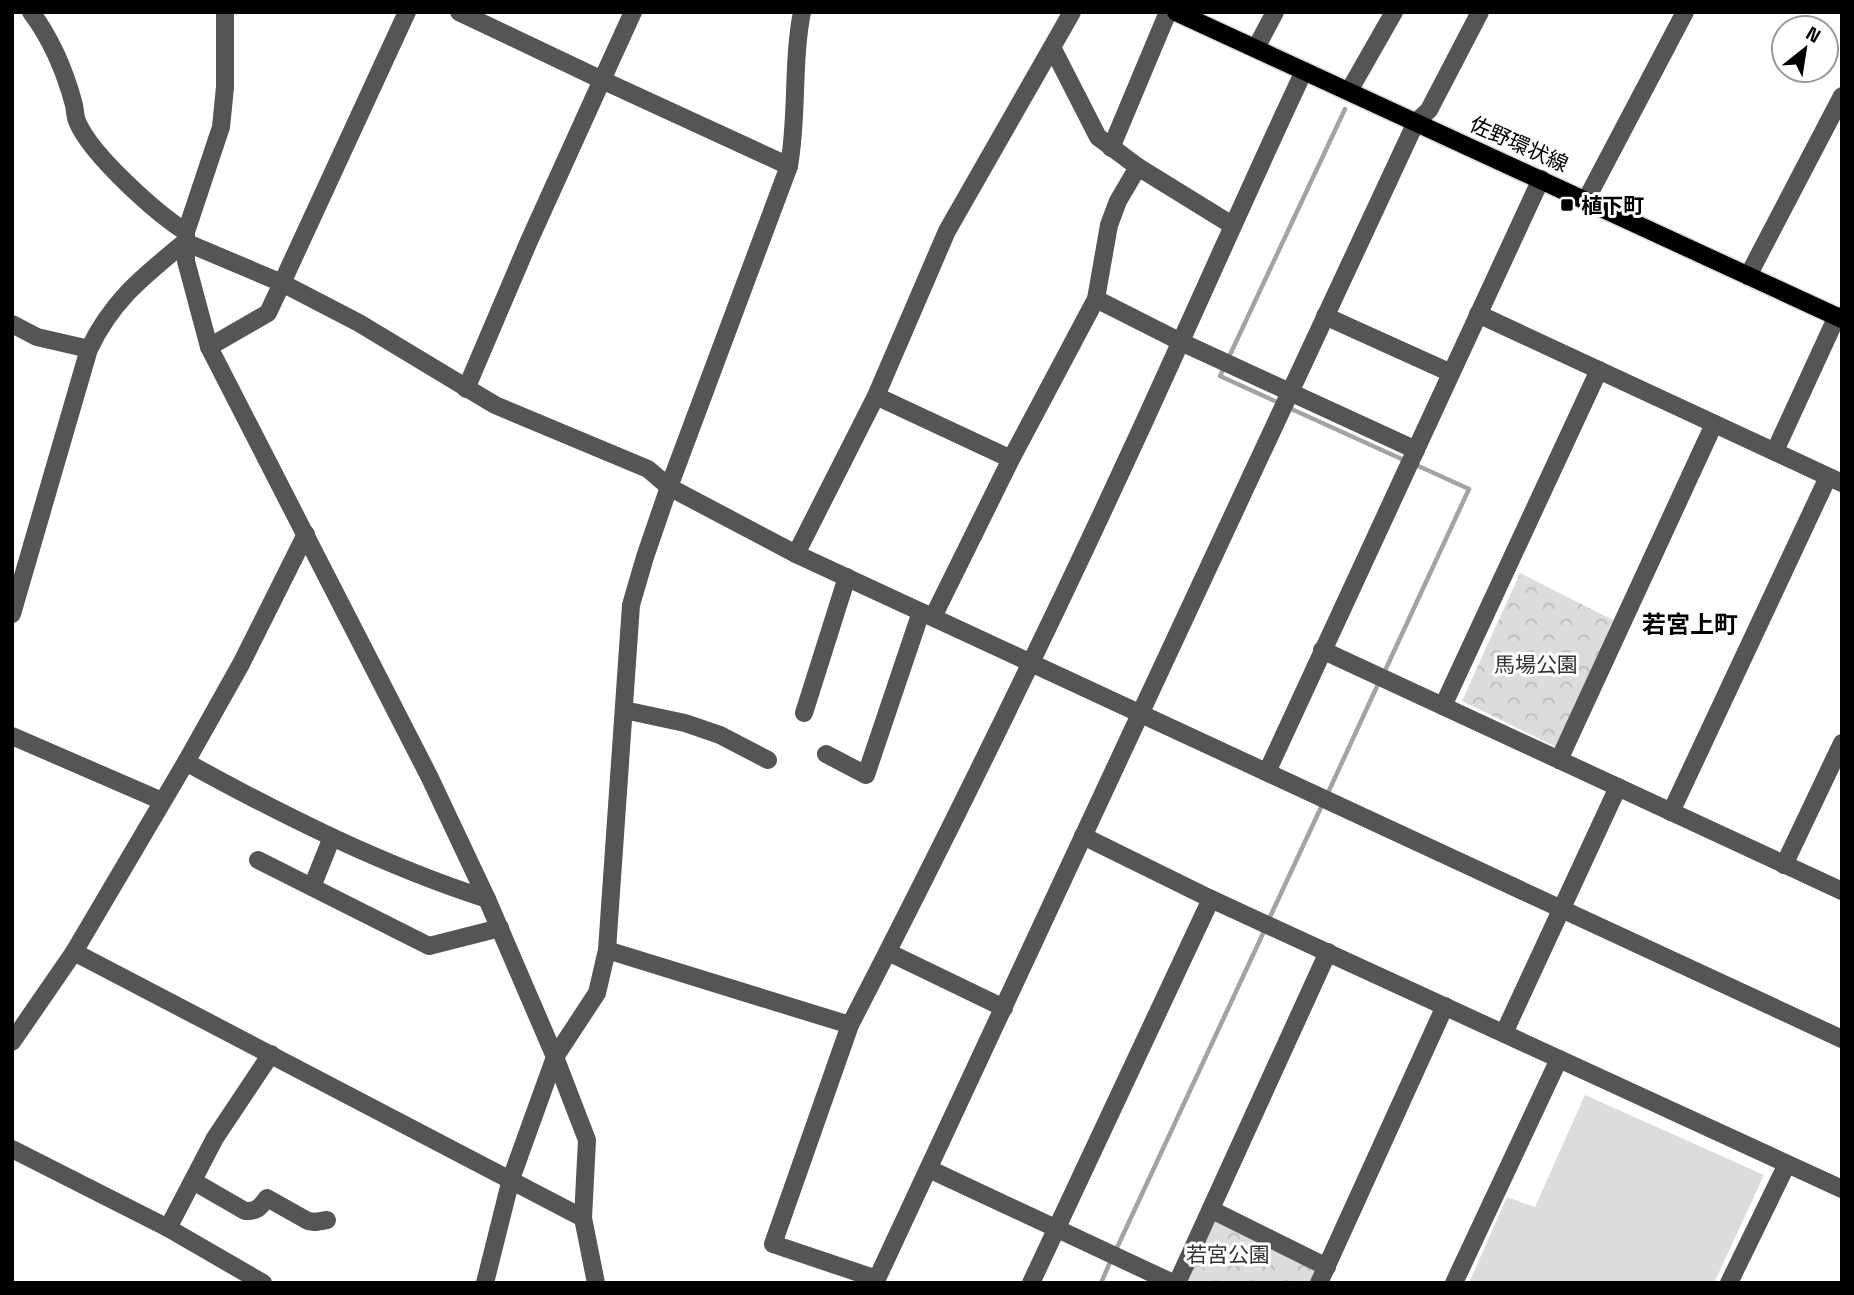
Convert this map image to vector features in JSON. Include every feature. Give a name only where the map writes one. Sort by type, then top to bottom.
[{"type":"main road","name":"佐野環状線","points":[[1176,12],[1839,317]]},
{"type":"street","points":[[31,12],[49,36],[77,121],[93,146],[128,186],[186,237],[359,323],[495,405],[648,469],[669,487],[796,554],[1841,1038]]},
{"type":"street","points":[[225,12],[225,87],[221,127],[186,237],[186,261],[209,347],[429,776],[487,899],[555,1057],[587,1140],[583,1218],[596,1283]]},
{"type":"street","points":[[209,347],[268,313],[407,12]]},
{"type":"street","points":[[459,12],[789,166]]},
{"type":"street","points":[[466,389],[529,241],[633,12]]},
{"type":"street","points":[[485,1283],[511,1179],[555,1057],[597,993],[607,950],[631,605],[669,487],[789,166],[794,136],[796,64],[802,12]]},
{"type":"street","points":[[796,554],[876,396],[947,231],[1072,12]]},
{"type":"street","points":[[1111,148],[1168,12]]},
{"type":"street","points":[[1256,48],[1275,12]]},
{"type":"street","points":[[1349,92],[1394,12]]},
{"type":"street","points":[[1304,71],[1181,342],[1030,662],[850,1025],[773,1244],[876,1281],[1416,122],[1429,110],[1480,12]]},
{"type":"street","points":[[1586,200],[1685,12]]},
{"type":"street","points":[[1053,49],[1098,137],[1138,167],[1232,225]]},
{"type":"street","points":[[1748,275],[1842,96]]},
{"type":"street","points":[[826,754],[866,775],[927,614],[1096,299],[1109,225],[1118,201],[1138,167]]},
{"type":"street","points":[[1267,772],[1541,179]]},
{"type":"street","points":[[13,606],[89,349],[110,311],[134,284],[186,237]]},
{"type":"street","points":[[1096,299],[1181,342],[1416,450]]},
{"type":"street","points":[[1478,314],[1835,480],[1671,812]]},
{"type":"street","points":[[1325,316],[1451,373]]},
{"type":"street","points":[[1775,452],[1839,317]]},
{"type":"street","points":[[12,324],[37,337],[89,349]]},
{"type":"street","points":[[1443,706],[1599,370]]},
{"type":"street","points":[[876,396],[1011,459]]},
{"type":"street","points":[[1559,760],[1714,424]]},
{"type":"street","points":[[12,1042],[74,953],[186,762],[241,664],[306,534]]},
{"type":"street","points":[[804,713],[847,577]]},
{"type":"street","points":[[1322,650],[1842,891]]},
{"type":"street","points":[[624,710],[685,723],[720,735],[768,760]]},
{"type":"street","points":[[12,736],[163,801]]},
{"type":"street","points":[[1784,865],[1842,743]]},
{"type":"street","points":[[186,762],[268,807],[332,837],[423,876],[487,899]]},
{"type":"street","points":[[1504,1033],[1618,787]]},
{"type":"street","points":[[1083,836],[1212,899],[1842,1189]]},
{"type":"street","points":[[312,887],[332,837]]},
{"type":"street","points":[[258,860],[429,946],[500,928]]},
{"type":"street","points":[[1031,1283],[1212,899]]},
{"type":"street","points":[[607,950],[850,1025]]},
{"type":"street","points":[[888,951],[1004,1008]]},
{"type":"street","points":[[929,1169],[1175,1283],[1212,1210],[1328,952]]},
{"type":"street","points":[[74,953],[583,1218]]},
{"type":"street","points":[[1212,1210],[1323,1275],[1445,1006]]},
{"type":"street","points":[[168,1228],[215,1138],[271,1054]]},
{"type":"street","points":[[1454,1283],[1559,1059]]},
{"type":"street","points":[[12,1149],[168,1228],[263,1283]]},
{"type":"street","points":[[1729,1283],[1787,1164]]},
{"type":"street","points":[[193,1181],[245,1210],[254,1212],[267,1198],[308,1221],[316,1223],[327,1220]]},
{"type":"green space","name":"馬場公園","points":[[1520,573],[1613,620],[1556,747],[1462,701]]},
{"type":"green space","points":[[1585,1095],[1764,1175],[1714,1283],[1469,1283],[1507,1197],[1535,1207]]},
{"type":"green space","name":"若宮公園","points":[[1214,1214],[1323,1267],[1316,1283],[1179,1283]]},
{"type":"waterway","points":[[1228,359],[1345,109]]},
{"type":"waterway","points":[[1225,366],[1220,376],[1279,403]]},
{"type":"waterway","points":[[1287,407],[1406,461]]},
{"type":"waterway","points":[[1383,675],[1469,489],[1414,464]]},
{"type":"waterway","points":[[1327,795],[1379,682]]},
{"type":"waterway","points":[[1269,919],[1323,803]]},
{"type":"waterway","points":[[1115,1252],[1266,927]]},
{"type":"waterway","points":[[1101,1283],[1111,1260]]},
{"type":"place","name":"植下町","points":[[1567,205]]},
{"type":"district","name":"若宮上町","points":[[1690,624]]}]
